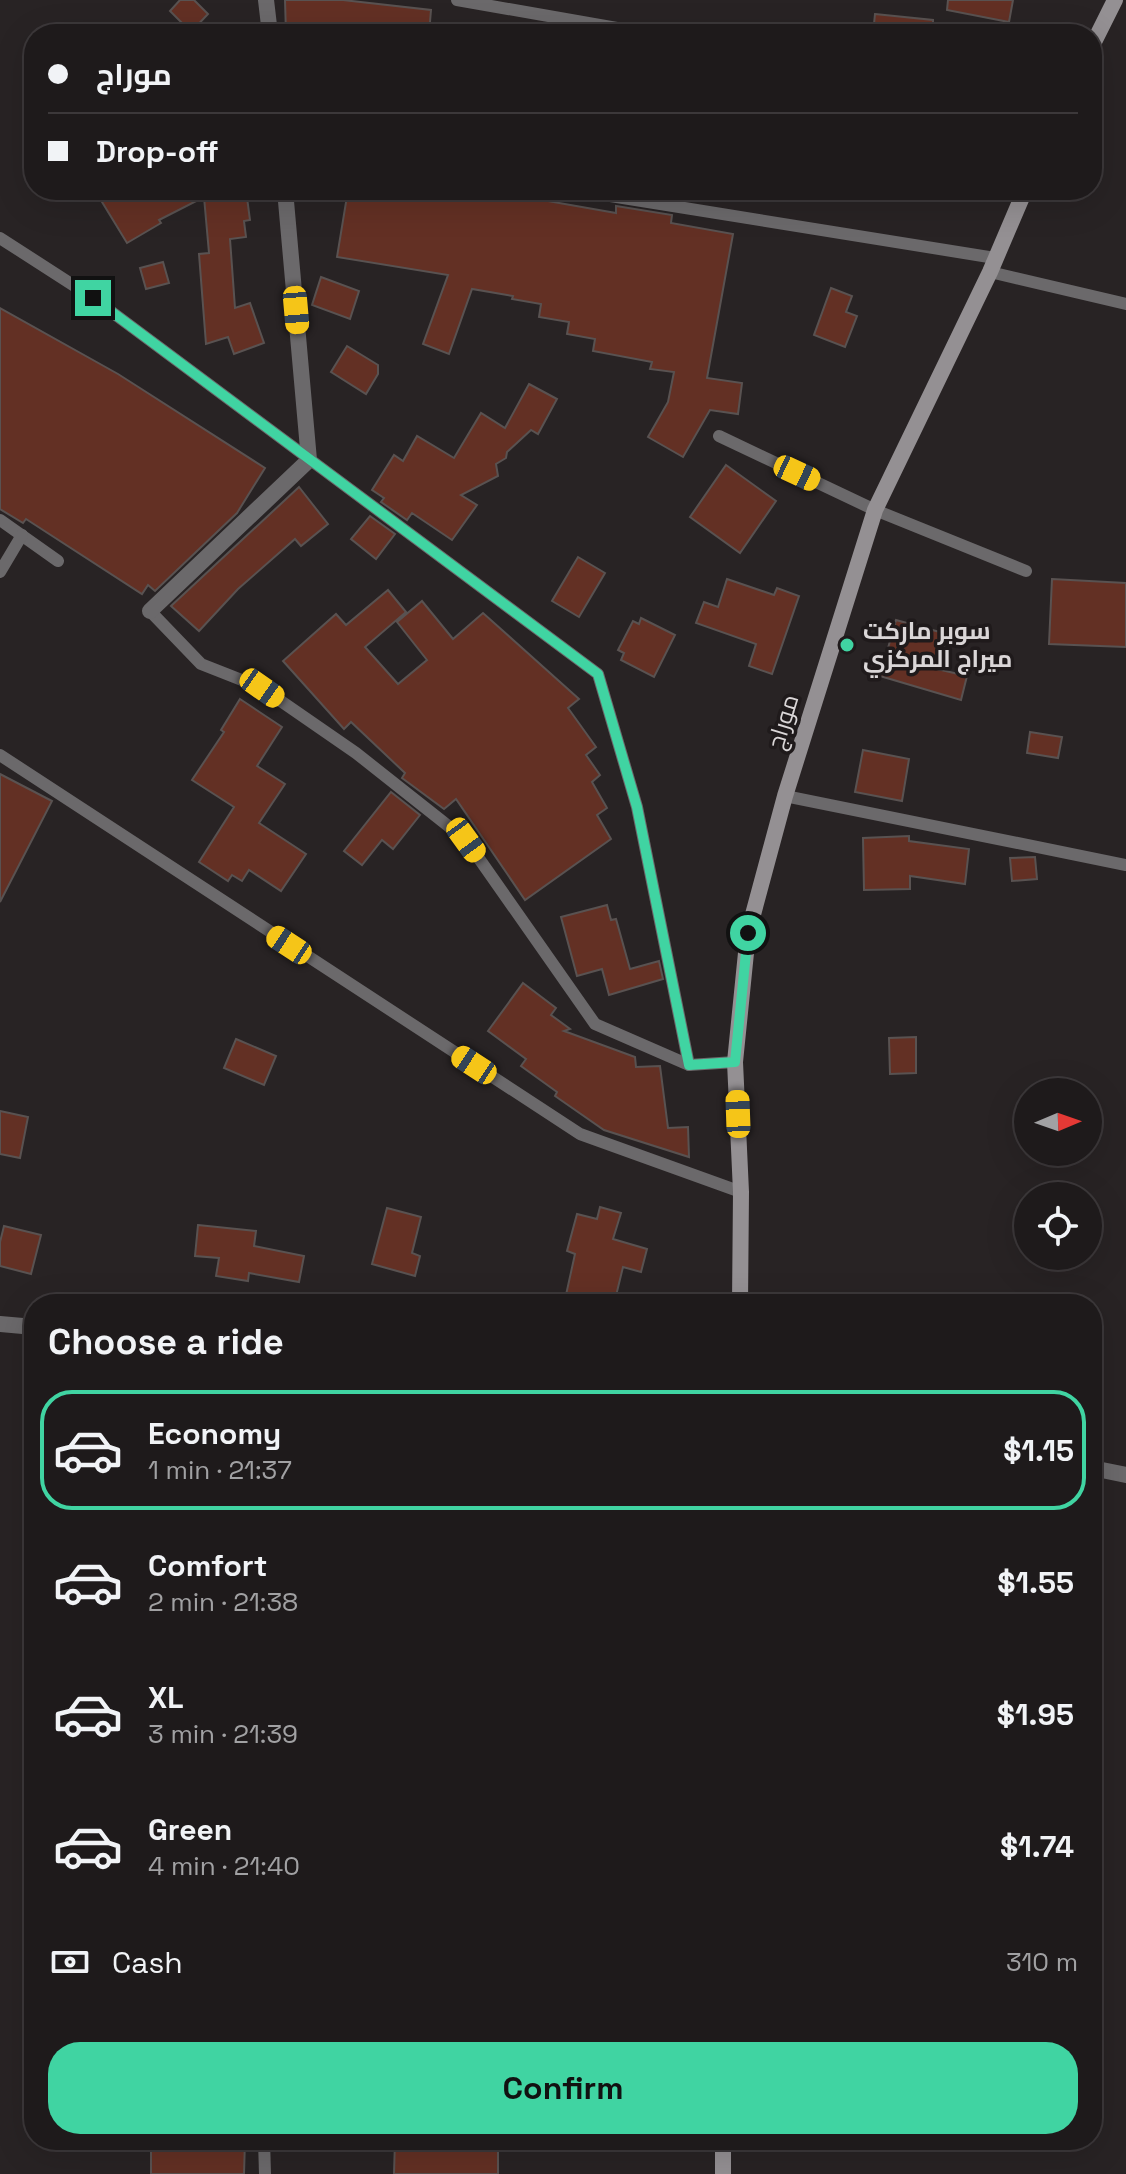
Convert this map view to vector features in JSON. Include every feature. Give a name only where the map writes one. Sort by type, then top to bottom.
[{"type":"main road","points":[[1102,26],[1115,0]]},
{"type":"main road","name":"موراج","points":[[740,1294],[741,1192],[735,1062],[748,933],[785,796],[875,510],[1021,200]]},
{"type":"main road","points":[[723,2150],[723,2174]]},
{"type":"street","points":[[266,0],[269,24]]},
{"type":"street","points":[[150,611],[309,460],[286,200]]},
{"type":"street","points":[[0,1324],[24,1326]]},
{"type":"street","points":[[1102,1470],[1126,1475]]},
{"type":"lane","points":[[457,0],[594,24]]},
{"type":"lane","points":[[629,200],[992,265],[1126,304]]},
{"type":"lane","points":[[0,238],[93,298],[598,674],[637,807],[689,1065]]},
{"type":"lane","points":[[719,436],[875,510],[1026,571]]},
{"type":"lane","points":[[0,520],[58,561]]},
{"type":"lane","points":[[0,572],[22,535]]},
{"type":"lane","points":[[150,611],[201,664],[262,688],[356,753],[466,840],[595,1024],[689,1065],[735,1062]]},
{"type":"lane","points":[[0,755],[580,1134],[741,1192]]},
{"type":"lane","points":[[785,796],[1126,865]]},
{"type":"lane","points":[[264,2150],[265,2174]]},
{"type":"building","points":[[180,0],[194,0],[208,14],[199,24],[183,24],[170,11]]},
{"type":"building","points":[[285,0],[343,0],[431,10],[430,24],[286,24]]},
{"type":"building","points":[[948,0],[1013,0],[1009,22],[947,10]]},
{"type":"building","points":[[875,14],[933,20],[933,24],[874,24]]},
{"type":"building","points":[[101,200],[198,200],[159,220],[161,223],[127,243]]},
{"type":"building","points":[[204,200],[247,200],[250,220],[244,221],[246,237],[230,239],[235,308],[250,303],[264,343],[234,354],[228,337],[206,344],[199,254],[209,253]]},
{"type":"building","points":[[346,200],[542,200],[616,213],[616,206],[672,215],[671,223],[733,234],[707,378],[742,383],[738,414],[710,410],[683,457],[648,437],[668,402],[674,372],[650,369],[652,362],[593,351],[595,339],[567,334],[569,322],[539,317],[541,304],[472,289],[449,354],[423,344],[448,275],[337,257]]},
{"type":"building","points":[[163,262],[169,283],[146,289],[140,268]]},
{"type":"building","points":[[321,277],[359,291],[350,319],[312,305]]},
{"type":"building","points":[[831,288],[852,296],[846,312],[857,316],[845,347],[814,335]]},
{"type":"building","points":[[0,308],[118,374],[265,468],[237,513],[155,591],[148,585],[142,594],[26,519],[23,523],[0,509]]},
{"type":"building","points":[[347,346],[378,365],[378,374],[366,394],[331,372]]},
{"type":"building","points":[[529,384],[557,399],[538,434],[531,430],[507,452],[506,458],[496,464],[498,476],[461,495],[477,505],[452,540],[412,513],[407,520],[381,502],[384,498],[372,490],[394,455],[403,461],[417,436],[454,458],[481,413],[505,428]]},
{"type":"building","points":[[726,465],[776,501],[740,553],[690,517]]},
{"type":"building","points":[[299,487],[328,524],[301,546],[295,539],[238,589],[199,631],[171,606]]},
{"type":"building","points":[[370,516],[395,534],[376,559],[351,539]]},
{"type":"building","points":[[578,557],[605,573],[579,617],[552,601]]},
{"type":"building","points":[[727,579],[774,595],[777,588],[799,596],[772,674],[749,666],[756,644],[696,623],[704,602],[718,607]]},
{"type":"building","points":[[1052,579],[1126,583],[1126,647],[1049,644]]},
{"type":"building","points":[[388,590],[406,612],[365,647],[398,684],[427,660],[397,622],[422,601],[453,639],[483,613],[579,699],[568,708],[596,747],[586,755],[600,775],[592,782],[607,808],[597,815],[611,839],[525,900],[456,799],[444,809],[402,778],[405,773],[351,722],[344,729],[283,661],[336,614],[346,625]]},
{"type":"building","points":[[641,618],[675,635],[654,677],[621,660],[624,653],[618,650],[633,621],[639,624]]},
{"type":"building","points":[[896,620],[947,634],[937,669],[967,676],[961,700],[880,676]]},
{"type":"building","points":[[240,699],[282,727],[257,766],[285,784],[259,823],[306,854],[281,891],[249,870],[242,881],[232,875],[228,881],[199,862],[234,807],[192,780],[224,732],[221,730]]},
{"type":"building","points":[[1030,732],[1062,737],[1058,758],[1027,753]]},
{"type":"building","points":[[863,750],[909,759],[902,801],[855,792]]},
{"type":"building","points":[[0,774],[52,801],[0,902]]},
{"type":"building","points":[[391,792],[420,815],[393,849],[382,840],[362,865],[344,851]]},
{"type":"building","points":[[909,836],[909,841],[969,849],[965,884],[910,876],[910,889],[864,890],[863,838]]},
{"type":"building","points":[[1035,857],[1037,879],[1012,881],[1010,858]]},
{"type":"building","points":[[607,905],[611,920],[616,919],[630,969],[659,961],[663,979],[609,995],[602,969],[577,976],[561,917]]},
{"type":"building","points":[[523,983],[556,1008],[551,1015],[570,1029],[564,1031],[635,1057],[636,1067],[660,1066],[668,1128],[688,1127],[689,1157],[604,1130],[555,1096],[557,1092],[521,1066],[526,1059],[488,1031]]},
{"type":"building","points":[[916,1037],[916,1073],[890,1074],[889,1038]]},
{"type":"building","points":[[236,1039],[276,1056],[264,1085],[224,1068]]},
{"type":"building","points":[[0,1111],[28,1117],[20,1158],[0,1154]]},
{"type":"building","points":[[600,1207],[621,1213],[613,1239],[647,1249],[641,1272],[623,1267],[616,1294],[566,1294],[575,1254],[567,1251],[577,1214],[597,1219]]},
{"type":"building","points":[[387,1208],[421,1217],[412,1253],[420,1256],[415,1276],[372,1264]]},
{"type":"building","points":[[198,1225],[256,1231],[254,1246],[304,1256],[299,1282],[249,1273],[248,1281],[216,1276],[219,1258],[195,1256]]},
{"type":"building","points":[[4,1226],[41,1235],[31,1274],[0,1266]]},
{"type":"building","points":[[151,2150],[245,2150],[244,2174],[151,2174]]},
{"type":"building","points":[[395,2150],[498,2150],[498,2174],[394,2174]]},
{"type":"place","name":"سوبر ماركت ميراج المركزي","points":[[847,645]]},
{"type":"route","points":[[93,298],[598,674],[637,807],[689,1065],[735,1062],[748,933]]}]
